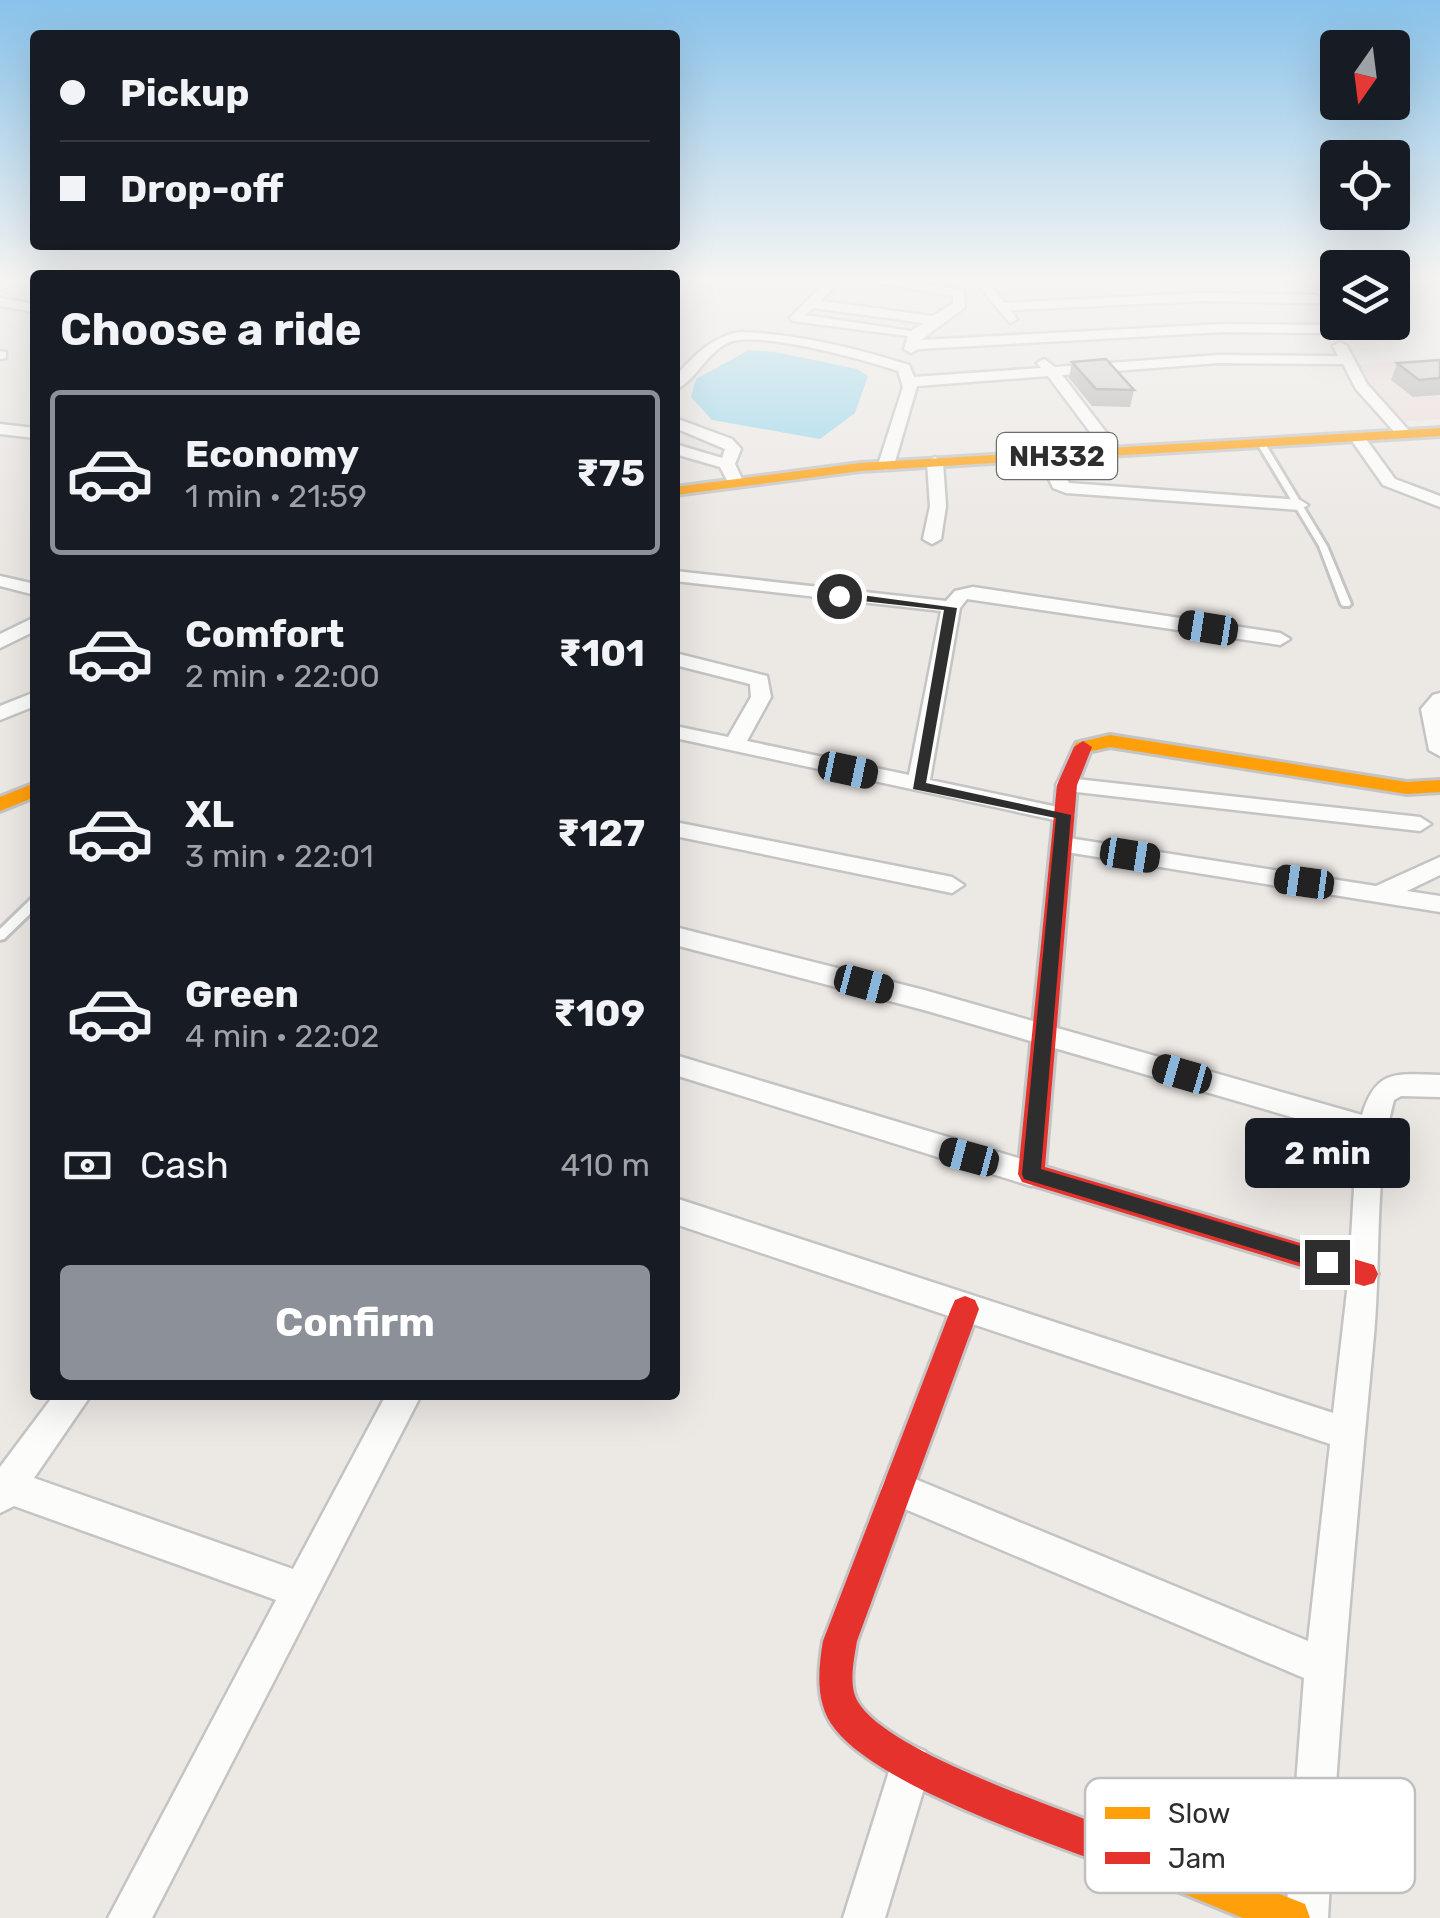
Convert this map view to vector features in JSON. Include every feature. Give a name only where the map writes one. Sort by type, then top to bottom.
[{"type":"main road","name":"NH332","points":[[680,489],[730,472],[1440,432]]},
{"type":"main road","points":[[1364,1274],[1031,1174],[1067,785],[1079,750],[1090,743],[1110,742],[1407,788],[1440,786]]},
{"type":"main road","points":[[0,805],[30,791]]},
{"type":"main road","points":[[965,1309],[840,1641],[834,1674],[838,1708],[858,1732],[911,1765],[1085,1835]]},
{"type":"main road","points":[[1229,1893],[1291,1918]]},
{"type":"street","points":[[905,370],[909,378]]},
{"type":"street","points":[[886,465],[910,370]]},
{"type":"street","points":[[1050,370],[1078,401],[1114,453]]},
{"type":"street","points":[[909,378],[1084,370]]},
{"type":"street","points":[[1352,370],[1361,386],[1404,434]]},
{"type":"street","points":[[680,425],[727,442],[733,450],[730,472],[680,451]]},
{"type":"street","points":[[0,429],[30,429]]},
{"type":"street","points":[[1358,438],[1390,482],[1440,502]]},
{"type":"street","points":[[1048,457],[1059,485],[1066,488],[1300,505]]},
{"type":"street","points":[[932,540],[938,506],[934,462]]},
{"type":"street","points":[[680,577],[951,608]]},
{"type":"street","points":[[0,581],[30,589]]},
{"type":"street","points":[[918,786],[951,608],[961,595],[973,592],[1280,639]]},
{"type":"street","points":[[0,642],[30,626]]},
{"type":"street","points":[[680,661],[760,680],[761,697],[734,746]]},
{"type":"street","points":[[1440,699],[1432,708],[1431,722],[1440,750]]},
{"type":"street","points":[[0,714],[30,700]]},
{"type":"street","points":[[680,733],[1064,815]]},
{"type":"street","points":[[1067,785],[1420,824]]},
{"type":"street","points":[[680,829],[952,885]]},
{"type":"street","points":[[1062,845],[1440,904]]},
{"type":"street","points":[[1382,893],[1440,865]]},
{"type":"street","points":[[680,937],[1046,1035],[1372,1129]]},
{"type":"street","points":[[680,1067],[1031,1174]]},
{"type":"street","points":[[1316,1778],[1364,1274],[1372,1129],[1382,1094],[1397,1085],[1440,1086]]},
{"type":"street","points":[[680,1214],[1349,1434]]},
{"type":"street","points":[[70,1400],[4,1491],[303,1592]]},
{"type":"street","points":[[128,1918],[401,1400]]},
{"type":"street","points":[[898,1489],[1324,1667]]},
{"type":"street","points":[[864,1918],[911,1765]]},
{"type":"street","points":[[1307,1918],[1309,1893]]},
{"type":"lane","points":[[1262,445],[1323,546],[1346,604]]},
{"type":"lane","points":[[0,936],[30,907]]},
{"type":"shaded area","points":[[1356,370],[1440,370],[1440,419],[1396,422]]},
{"type":"water","points":[[713,370],[858,370],[868,376],[855,413],[820,439],[712,420],[691,397],[696,379]]},
{"type":"building","points":[[1079,370],[1115,370],[1134,390],[1096,389]]},
{"type":"building","points":[[1405,370],[1440,370],[1440,378],[1419,380]]},
{"type":"traffic: slow","points":[[680,490],[860,467],[1440,432]]},
{"type":"traffic: slow","points":[[1083,747],[1110,741],[1407,788],[1440,786]]},
{"type":"traffic: slow","points":[[0,805],[30,791]]},
{"type":"traffic: slow","points":[[1228,1893],[1291,1918]]},
{"type":"traffic: jam","points":[[1083,747],[1067,785],[1031,1174],[1364,1274]]},
{"type":"traffic: jam","points":[[965,1309],[840,1641],[838,1699],[846,1716],[866,1736],[898,1757],[986,1798],[1085,1837]]},
{"type":"route","points":[[839,596],[951,608],[918,786],[1064,815],[1031,1174],[1327,1262]]}]
